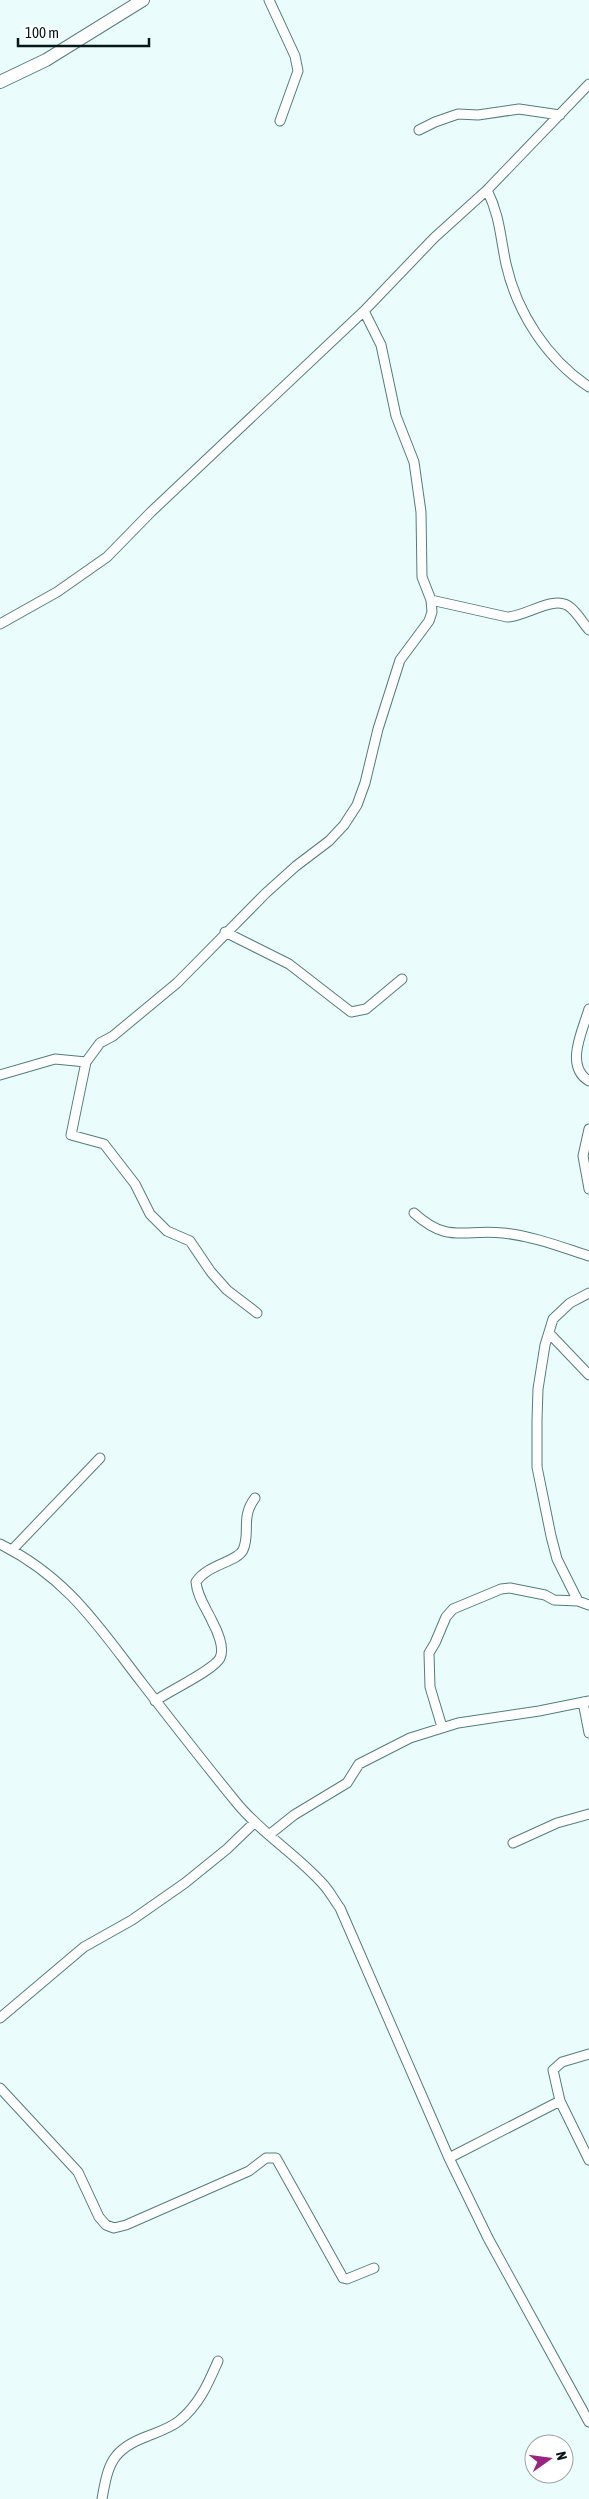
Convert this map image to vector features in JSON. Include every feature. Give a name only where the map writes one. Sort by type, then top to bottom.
[{"type":"main road","points":[[0,82],[46,60],[143,0]]},
{"type":"street","points":[[269,0],[295,56],[298,71],[280,121]]},
{"type":"street","points":[[0,624],[57,592],[107,557],[151,512],[364,311],[434,238],[487,190],[589,84]]},
{"type":"street","points":[[419,130],[458,114],[478,115],[519,109],[560,115]]},
{"type":"street","points":[[487,190],[499,219],[506,264],[515,297],[524,316],[563,368],[589,388]]},
{"type":"street","points":[[257,1313],[227,1290],[211,1272],[190,1242],[167,1231],[150,1214],[135,1184],[104,1144],[71,1135],[86,1062],[100,1043],[113,1036],[177,983],[225,932],[296,866],[329,841],[344,825],[357,805],[365,783],[380,721],[400,660],[429,620],[431,600],[422,577],[421,512],[414,462],[396,416],[381,345],[364,311]]},
{"type":"street","points":[[431,600],[507,617],[517,617],[548,605],[563,604],[570,607],[589,630]]},
{"type":"street","points":[[225,932],[289,964],[351,1012],[366,1009],[402,979]]},
{"type":"street","points":[[589,1008],[575,1058],[580,1074],[589,1081]]},
{"type":"street","points":[[0,1075],[55,1060],[86,1062]]},
{"type":"street","points":[[589,1129],[582,1156],[589,1189]]},
{"type":"street","points":[[414,1213],[428,1226],[442,1232],[503,1233],[531,1238],[589,1256]]},
{"type":"street","points":[[578,1601],[557,1560],[537,1467],[538,1388],[548,1333],[553,1319],[561,1311],[589,1293]]},
{"type":"street","points":[[548,1333],[589,1376]]},
{"type":"street","points":[[12,1550],[100,1458]]},
{"type":"street","points":[[155,1700],[173,1688],[206,1671],[220,1659],[221,1651],[217,1632],[197,1590],[196,1582],[208,1569],[238,1556],[243,1550],[246,1516],[255,1498]]},
{"type":"street","points":[[0,1544],[45,1571],[75,1597],[99,1625],[155,1700],[237,1803],[268,1835],[322,1883],[340,1908],[449,2158],[488,2238],[589,2422]]},
{"type":"street","points":[[442,1727],[430,1687],[429,1653],[446,1617],[453,1609],[501,1589],[510,1588],[545,1595],[554,1600],[578,1601],[589,1606]]},
{"type":"street","points":[[268,1835],[294,1815],[346,1784],[359,1764],[410,1738],[442,1727],[586,1701],[589,1733]]},
{"type":"street","points":[[513,1844],[557,1823],[589,1814]]},
{"type":"street","points":[[0,2018],[84,1947],[132,1920],[184,1883],[227,1849],[255,1822]]},
{"type":"street","points":[[589,2054],[562,2062],[553,2070],[560,2101],[589,2160]]},
{"type":"street","points":[[0,2088],[78,2172],[99,2217],[106,2226],[114,2228],[126,2225],[249,2172],[266,2158],[276,2158],[343,2278],[346,2279],[374,2268]]},
{"type":"street","points":[[449,2158],[560,2101]]},
{"type":"street","points":[[102,2499],[107,2470],[115,2455],[131,2442],[157,2433],[183,2418],[193,2408],[205,2390],[218,2361]]}]
